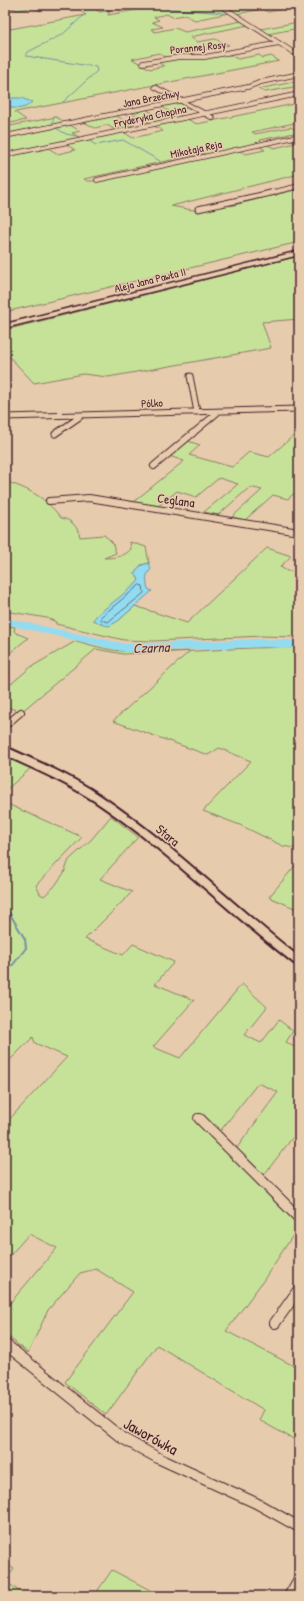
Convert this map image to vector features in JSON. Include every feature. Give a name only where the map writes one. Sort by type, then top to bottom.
[{"type":"main road","name":"Aleja Jana Pawła II","points":[[5,319],[299,247]]},
{"type":"main road","name":"Aleja Jana Pawła II","points":[[5,326],[299,253]]},
{"type":"street","points":[[220,5],[299,56]]},
{"type":"street","name":"Porannej Rosy","points":[[143,63],[179,57],[205,57],[279,43]]},
{"type":"street","points":[[292,52],[299,50]]},
{"type":"street","name":"Jana Brzechwy","points":[[5,136],[182,101],[299,74]]},
{"type":"street","points":[[155,87],[213,118]]},
{"type":"street","name":"Fryderyka Chopina","points":[[5,155],[299,94]]},
{"type":"street","name":"Mikołaja Reja","points":[[97,180],[299,136]]},
{"type":"street","points":[[198,209],[299,186]]},
{"type":"street","points":[[190,376],[197,412]]},
{"type":"street","name":"Pólko","points":[[5,417],[299,409]]},
{"type":"street","points":[[154,466],[216,412]]},
{"type":"street","points":[[56,434],[81,416]]},
{"type":"street","name":"Ceglana","points":[[49,501],[89,498],[299,532]]},
{"type":"street","points":[[5,726],[21,712]]},
{"type":"street","name":"Stara","points":[[5,751],[66,779],[115,811],[157,843],[277,946],[299,962]]},
{"type":"street","points":[[198,1118],[299,1218]]},
{"type":"street","points":[[275,1323],[299,1289]]},
{"type":"street","name":"Jaworówka","points":[[5,1344],[109,1429],[128,1442],[160,1460],[256,1503],[299,1527]]},
{"type":"street","points":[[289,1596],[299,1579]]},
{"type":"green space","points":[[5,5],[40,5],[44,8],[40,11],[34,7],[18,10],[12,8],[5,9]]},
{"type":"green space","points":[[163,5],[216,5],[229,13],[195,20],[185,15],[172,17],[167,14],[154,17],[159,20],[152,22],[163,27],[151,29],[155,32],[175,28],[185,32],[242,21],[248,25],[190,37],[197,42],[215,39],[229,45],[191,52],[194,54],[167,58],[159,53],[132,59],[150,69],[164,66],[157,62],[181,57],[230,54],[229,55],[238,59],[259,55],[263,58],[271,56],[279,61],[15,112],[26,120],[5,124],[5,30],[86,15],[80,11],[93,8],[100,12],[110,10],[108,15]]},
{"type":"green space","points":[[222,5],[277,5],[287,8],[268,12],[262,9],[236,14]]},
{"type":"green space","points":[[299,22],[299,28],[268,34],[261,29]]},
{"type":"green space","points":[[299,81],[299,86],[265,92],[258,89]]},
{"type":"green space","points":[[180,103],[190,108],[174,111],[183,117],[152,124],[130,112],[145,109],[156,115],[170,112],[161,106]]},
{"type":"green space","points":[[299,103],[299,122],[252,132],[255,134],[291,127],[299,132],[260,140],[263,143],[207,155],[203,153],[84,179],[87,181],[96,181],[238,150],[246,154],[265,150],[257,145],[265,144],[274,148],[296,143],[289,138],[299,136],[299,174],[171,206],[198,211],[228,204],[230,206],[299,189],[299,242],[5,312],[5,157],[48,148],[58,154],[75,150],[66,144],[123,132],[133,138],[163,131],[154,126],[187,119],[197,124]]},
{"type":"green space","points":[[115,115],[134,127],[117,131],[107,125],[95,128],[84,122]]},
{"type":"green space","points":[[56,117],[66,123],[5,135],[5,127]]},
{"type":"green space","points":[[70,125],[80,131],[72,133],[81,138],[5,154],[5,138]]},
{"type":"green space","points":[[299,256],[299,319],[262,322],[271,348],[108,377],[83,374],[34,383],[5,352],[5,330]]},
{"type":"green space","points":[[299,431],[299,495],[293,494],[288,499],[273,495],[245,520],[232,517],[262,490],[250,487],[218,515],[204,512],[238,484],[219,478],[196,497],[177,491],[157,507],[132,503],[184,461],[169,456],[188,441],[200,445],[189,455],[232,467],[249,452],[269,457]]},
{"type":"green space","points":[[5,481],[22,487],[49,504],[61,518],[74,524],[80,537],[104,535],[112,542],[116,553],[104,558],[116,557],[125,554],[131,549],[130,542],[146,547],[149,563],[141,565],[135,573],[139,580],[118,621],[135,606],[187,623],[267,548],[291,556],[280,567],[287,571],[294,572],[299,569],[299,637],[262,636],[153,641],[124,640],[56,624],[56,622],[47,618],[5,611]]},
{"type":"green space","points":[[5,626],[15,627],[14,631],[16,633],[28,638],[5,657]]},
{"type":"green space","points":[[76,641],[116,650],[163,652],[123,654],[96,649],[21,712],[5,706],[5,689],[31,667]]},
{"type":"green space","points":[[277,647],[299,648],[299,849],[283,846],[240,825],[203,811],[251,761],[219,748],[208,755],[113,721],[190,651]]},
{"type":"green space","points":[[5,757],[31,768],[5,791]]},
{"type":"green space","points":[[5,803],[82,837],[36,885],[40,894],[44,896],[54,887],[64,873],[69,860],[91,840],[111,816],[138,837],[100,879],[132,892],[85,939],[123,955],[133,944],[174,962],[155,984],[194,1000],[153,1047],[180,1058],[242,984],[267,1007],[244,1035],[261,1043],[279,1020],[293,1031],[286,1042],[299,1050],[299,1129],[257,1184],[299,1226],[263,1281],[226,1331],[294,1366],[299,1359],[299,1438],[297,1441],[259,1420],[264,1410],[157,1345],[106,1415],[65,1382],[133,1292],[96,1269],[80,1273],[48,1310],[28,1353],[5,1334],[5,1309],[57,1248],[29,1234],[5,1261],[5,1124],[67,1057],[35,1043],[33,1037],[5,1065]],"holes":[[[258,1083],[278,1092],[231,1156],[208,1134],[215,1124],[221,1130]]]},
{"type":"green space","points":[[299,861],[299,910],[269,897]]},
{"type":"green space","points":[[5,1563],[14,1569],[5,1581]]},
{"type":"green space","points":[[112,1570],[161,1596],[94,1596]]},
{"type":"green space","points":[[5,1581],[26,1596],[5,1596]]},
{"type":"water","points":[[10,98],[21,98],[32,102],[23,108],[12,108],[5,105],[5,100]]},
{"type":"water","points":[[149,563],[151,569],[146,581],[148,589],[152,591],[118,621],[109,626],[93,620],[97,615],[136,584],[139,580],[135,573],[137,569],[140,566]]},
{"type":"waterway","points":[[137,6],[145,7]]},
{"type":"waterway","points":[[150,7],[224,13]]},
{"type":"waterway","points":[[63,102],[97,71],[96,67],[26,56],[26,53],[63,34],[83,16]]},
{"type":"waterway","points":[[52,125],[54,117]]},
{"type":"waterway","points":[[56,128],[66,134],[76,136]]},
{"type":"waterway","points":[[87,140],[96,145],[123,140],[160,161]]},
{"type":"waterway","name":"Czarna","points":[[5,621],[126,648],[264,643],[299,645]]},
{"type":"waterway","points":[[5,906],[25,939],[26,948],[5,975]]}]
